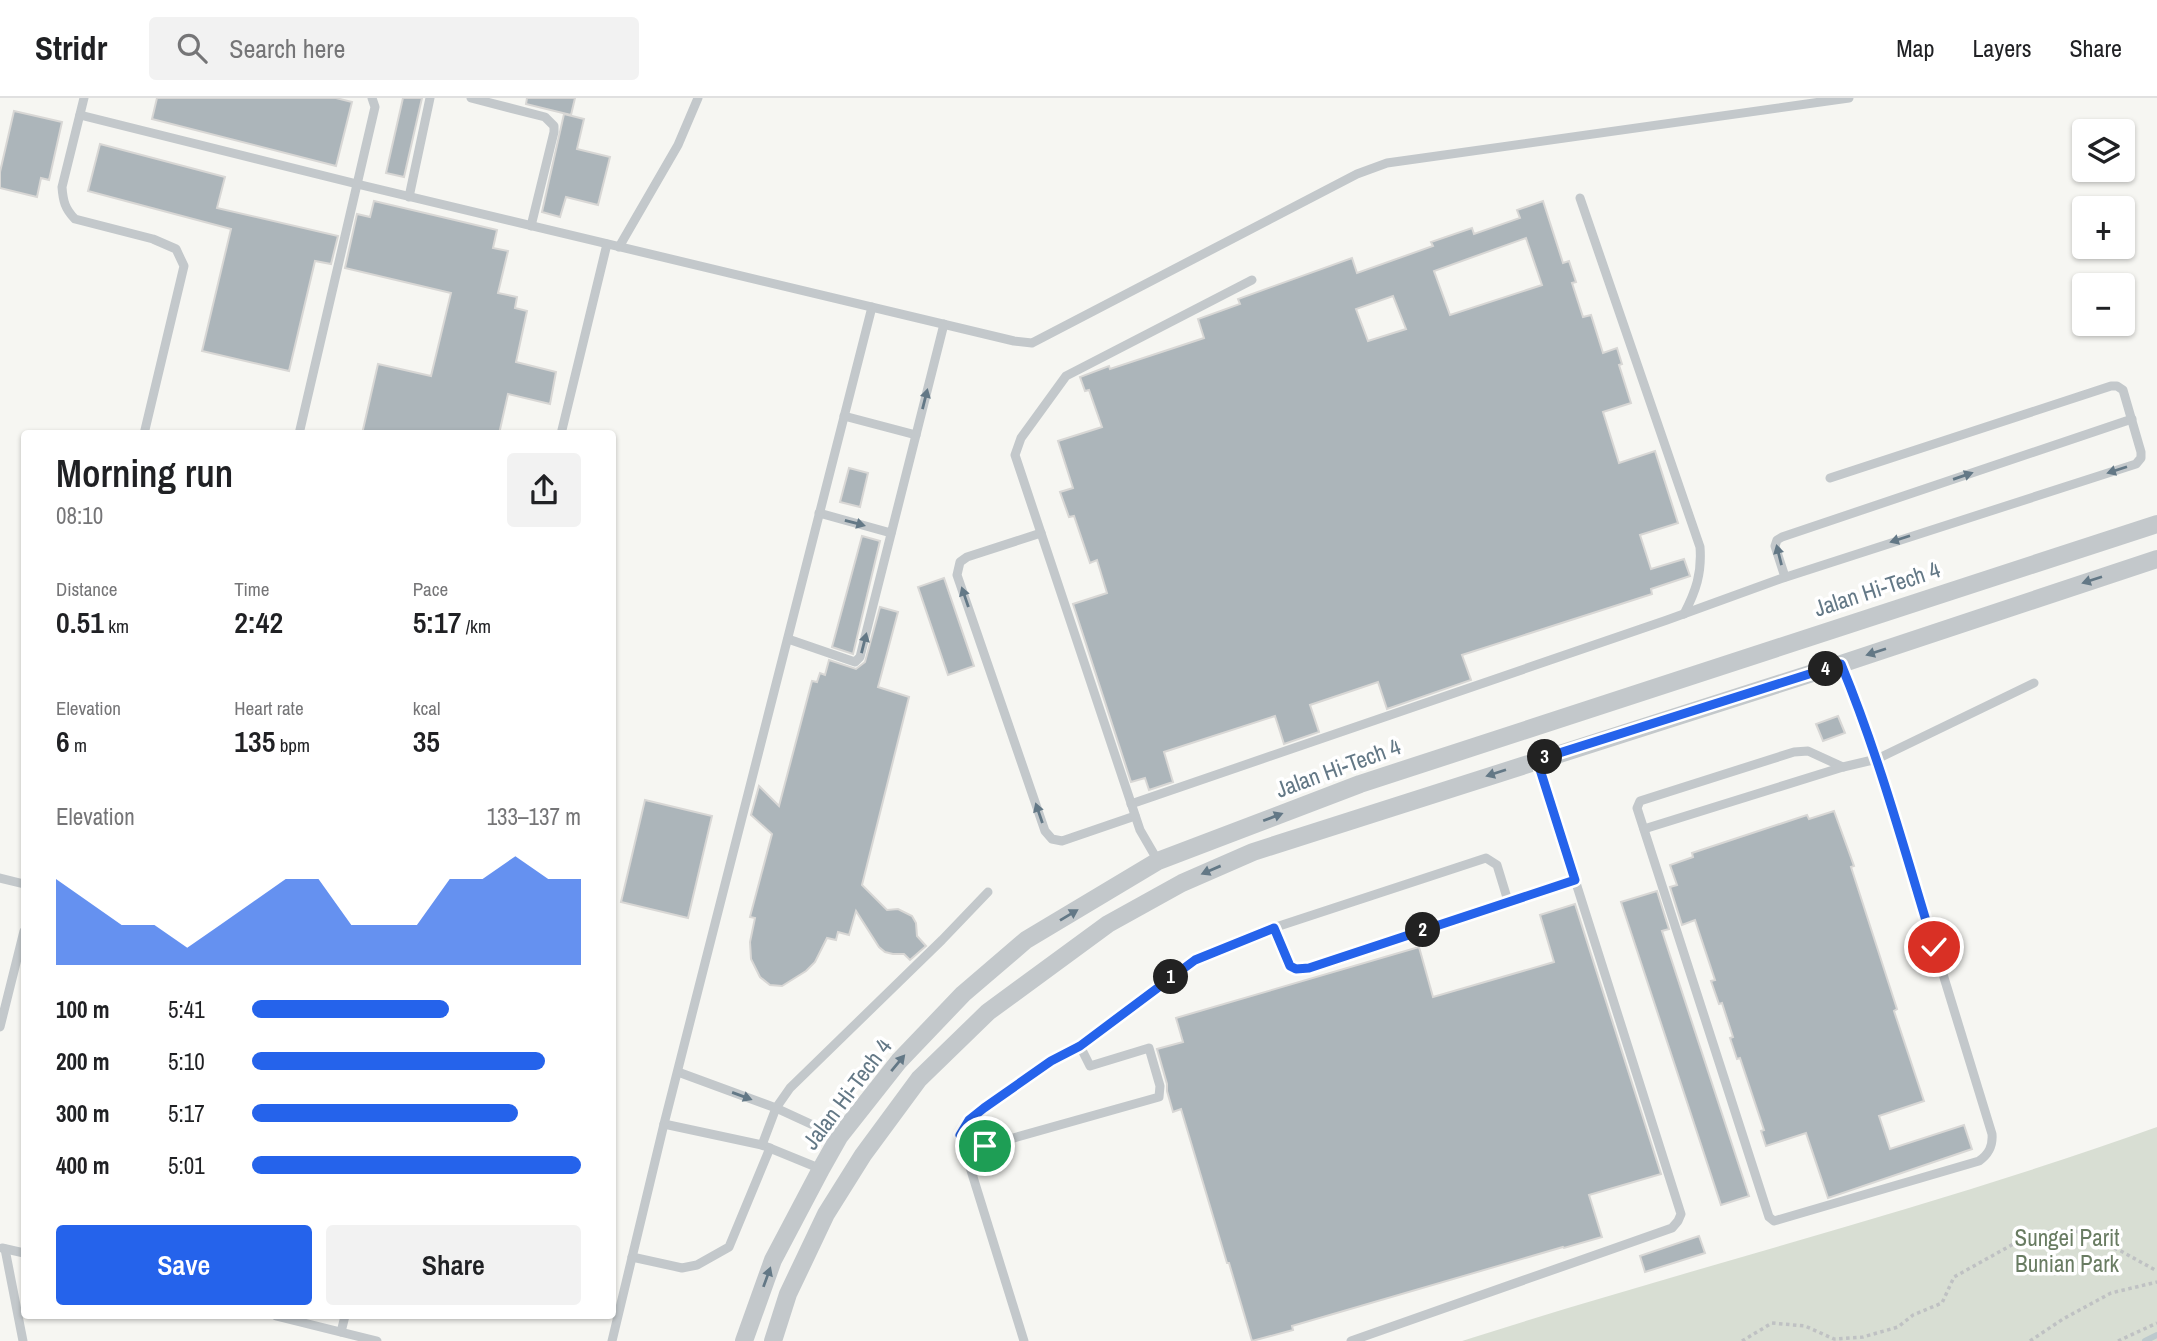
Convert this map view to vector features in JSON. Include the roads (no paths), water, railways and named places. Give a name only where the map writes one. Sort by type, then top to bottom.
[{"type":"street","name":"Jalan Hi-Tech 4","points":[[744,1341],[773,1261],[821,1169],[839,1137],[899,1061],[963,994],[1026,940],[1158,861],[1360,784],[2157,524]]},
{"type":"street","points":[[774,1341],[788,1294],[826,1214],[863,1155],[919,1079],[988,1012],[1108,924],[1181,883],[1254,852],[1841,664],[2157,559]]},
{"type":"lane","points":[[84,98],[62,187],[63,201],[69,213],[75,219],[153,239],[176,249],[184,265],[145,430]]},
{"type":"lane","points":[[300,430],[375,107],[372,98]]},
{"type":"lane","points":[[408,197],[430,98]]},
{"type":"lane","points":[[471,98],[545,117],[554,126],[531,226]]},
{"type":"lane","points":[[619,247],[678,145],[698,98]]},
{"type":"lane","points":[[80,115],[408,197],[1014,341],[1032,343],[1357,174],[1387,163],[1849,98]]},
{"type":"lane","points":[[1580,198],[1700,547],[1702,566],[1693,596],[1684,614]]},
{"type":"lane","points":[[562,430],[607,244]]},
{"type":"lane","points":[[1158,861],[1135,816],[1015,455],[1021,438],[1066,376],[1252,281]]},
{"type":"lane","points":[[612,1341],[664,1124],[872,307]]},
{"type":"lane","points":[[788,639],[855,662],[860,657],[944,324]]},
{"type":"lane","points":[[1131,804],[1785,577],[2136,464],[2141,458],[2141,452],[2123,390],[2110,386],[1830,478]]},
{"type":"lane","points":[[844,416],[916,435]]},
{"type":"lane","points":[[1785,577],[1775,546],[1777,540],[1782,537],[2132,419]]},
{"type":"lane","points":[[820,513],[891,533]]},
{"type":"lane","points":[[1041,533],[967,557],[960,562],[957,575],[1045,831],[1052,839],[1062,841],[1135,816]]},
{"type":"lane","points":[[1841,664],[1863,716],[1877,759],[1992,1134],[1992,1144],[1986,1156],[1979,1161],[1774,1221],[1769,1217],[1637,808],[1640,801],[1782,756],[1808,751],[1843,767]]},
{"type":"lane","points":[[1644,829],[1843,767],[1877,759],[2034,683]]},
{"type":"lane","points":[[1351,1341],[1672,1228],[1681,1213],[1537,760]]},
{"type":"lane","points":[[1024,1341],[960,1135],[969,1120],[1051,1061],[1080,1046],[1195,960],[1274,928],[1486,858],[1497,865],[1508,901]]},
{"type":"lane","points":[[0,878],[21,883]]},
{"type":"lane","points":[[1274,928],[1290,966],[1296,969],[1309,968],[1575,880]]},
{"type":"lane","points":[[632,1256],[682,1268],[697,1265],[729,1247],[766,1146],[776,1108],[790,1088],[988,892]]},
{"type":"lane","points":[[0,1027],[21,943]]},
{"type":"lane","points":[[960,1135],[976,1147],[985,1146],[1159,1097],[1160,1086],[1149,1048],[1090,1066],[1080,1046]]},
{"type":"lane","points":[[678,1072],[776,1108],[839,1137]]},
{"type":"lane","points":[[664,1124],[766,1146],[821,1169]]},
{"type":"lane","points":[[21,1252],[3,1248],[23,1341]]},
{"type":"lane","points":[[288,1319],[377,1341]]},
{"type":"lane","points":[[341,1332],[344,1319]]},
{"type":"waterway","points":[[2145,1341],[2157,1335]]},
{"type":"park label","name":"Sungei Parit Bunian Park","points":[[2067,1251]]}]
